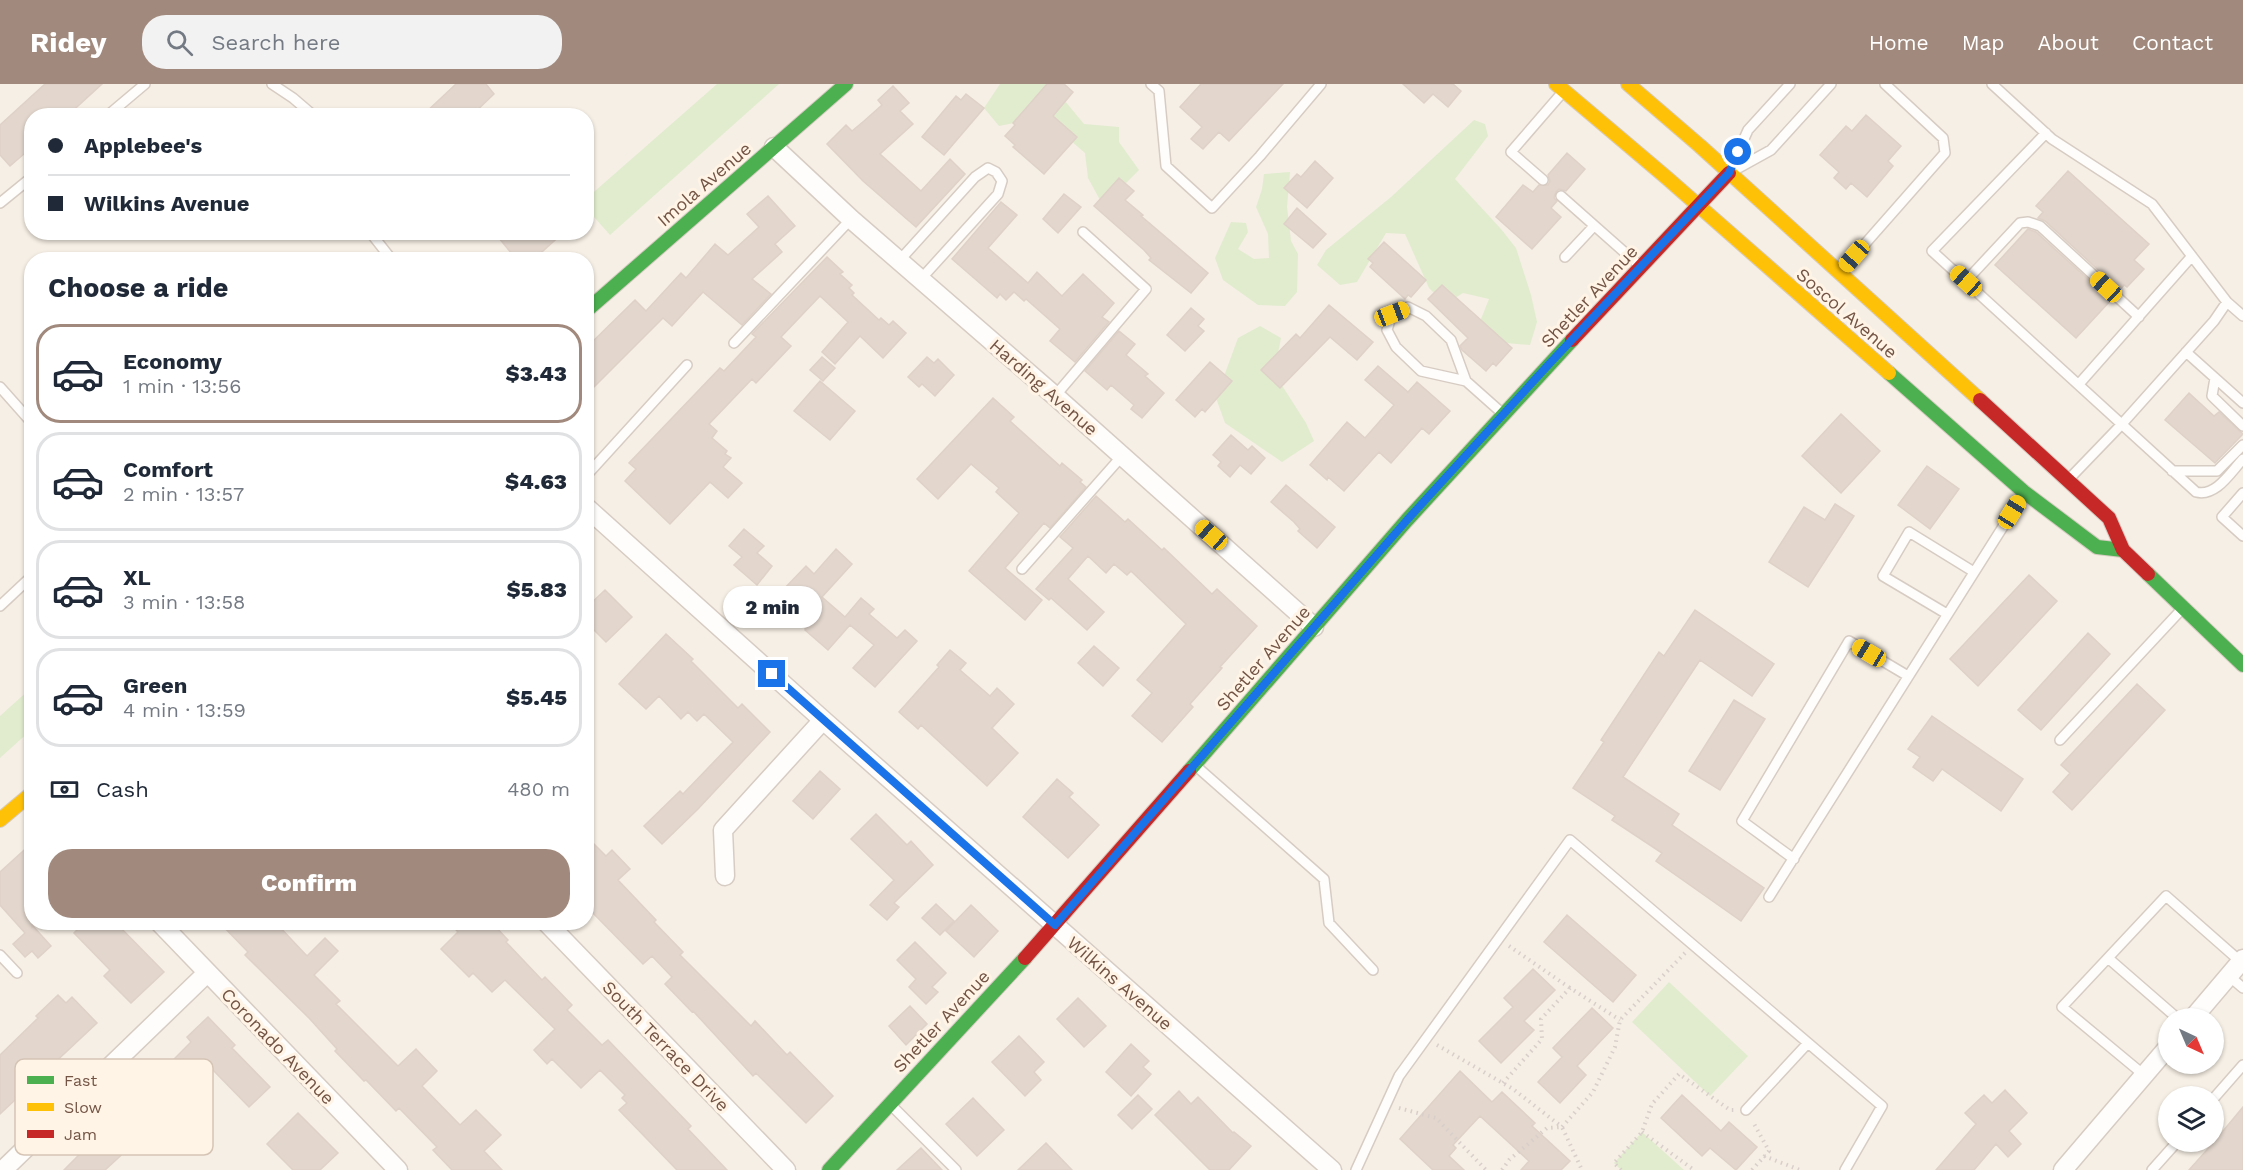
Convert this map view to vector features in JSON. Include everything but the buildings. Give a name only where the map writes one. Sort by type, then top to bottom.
[{"type":"street","name":"Imola Avenue","points":[[594,303],[846,84]]},
{"type":"street","name":"Soscol Avenue","points":[[1628,84],[2109,518],[2123,550],[2243,665]]},
{"type":"street","name":"Soscol Avenue","points":[[1560,87],[2024,492],[2097,547],[2123,550]]},
{"type":"street","name":"Harding Avenue","points":[[774,147],[851,219],[1055,396],[1314,627]]},
{"type":"street","name":"Shetler Avenue","points":[[829,1170],[1055,925],[1503,414],[1729,173]]},
{"type":"street","name":"Wilkins Avenue","points":[[594,514],[1055,925],[1322,1167]]},
{"type":"street","points":[[725,876],[723,830],[823,720]]},
{"type":"street","points":[[0,820],[24,800]]},
{"type":"street","name":"Coronado Avenue","points":[[167,930],[398,1170]]},
{"type":"street","name":"South Terrace Drive","points":[[554,930],[786,1170]]},
{"type":"street","points":[[2203,1008],[2239,971]]},
{"type":"street","points":[[118,1059],[207,973]]},
{"type":"street","points":[[2063,1170],[2158,1059]]},
{"type":"street","points":[[3,1170],[19,1155]]},
{"type":"lane","points":[[116,108],[145,84]]},
{"type":"lane","points":[[272,84],[304,108]]},
{"type":"lane","points":[[1151,84],[1159,91],[1166,166],[1212,208],[1321,84]]},
{"type":"lane","points":[[1729,173],[1748,130],[1790,84]]},
{"type":"lane","points":[[1729,173],[1771,150],[1831,84]]},
{"type":"lane","points":[[1839,274],[1945,153],[1943,138],[1885,84]]},
{"type":"lane","points":[[1992,84],[2046,133],[2151,204],[2228,302],[2243,315]]},
{"type":"lane","points":[[1543,180],[1511,152],[1560,87]]},
{"type":"lane","points":[[2046,133],[1932,251],[2196,492],[2204,494],[2216,489],[2243,459]]},
{"type":"lane","points":[[899,261],[975,177],[988,168],[996,172],[1002,181],[998,194],[920,280]]},
{"type":"lane","points":[[0,203],[24,184]]},
{"type":"lane","points":[[1561,196],[1641,267]]},
{"type":"lane","points":[[734,343],[851,219]]},
{"type":"lane","points":[[1966,281],[2010,232],[2020,223],[2028,222],[2040,226],[2139,317]]},
{"type":"lane","points":[[1565,257],[1594,226]]},
{"type":"lane","points":[[1055,396],[1146,289],[1083,232]]},
{"type":"lane","points":[[376,240],[386,252]]},
{"type":"lane","points":[[2079,384],[2192,256]]},
{"type":"lane","points":[[2067,480],[2121,425],[2214,321],[2228,302]]},
{"type":"lane","points":[[1466,381],[1451,340],[1426,316],[1408,308],[1392,314],[1387,330],[1396,347],[1413,363],[1421,370],[1466,381],[1503,414]]},
{"type":"lane","points":[[2186,352],[2243,403]]},
{"type":"lane","points":[[594,467],[687,365]]},
{"type":"lane","points":[[2215,378],[2212,396],[2243,426]]},
{"type":"lane","points":[[0,387],[24,414]]},
{"type":"lane","points":[[2172,471],[2217,471],[2243,445]]},
{"type":"lane","points":[[1022,569],[1122,456]]},
{"type":"lane","points":[[1769,897],[2024,492]]},
{"type":"lane","points":[[2243,493],[2222,517],[2243,536]]},
{"type":"lane","points":[[1947,615],[1883,576],[1910,532],[1974,572]]},
{"type":"lane","points":[[0,606],[24,584]]},
{"type":"lane","points":[[2060,740],[2183,608]]},
{"type":"lane","points":[[1794,859],[1742,821],[1849,641],[1908,676]]},
{"type":"lane","points":[[1195,764],[1324,879],[1329,923],[1373,970]]},
{"type":"lane","points":[[1356,1170],[1399,1076],[1570,840],[1882,1106],[1845,1170]]},
{"type":"lane","points":[[2144,1075],[2062,1007],[2166,896],[2239,971]]},
{"type":"lane","points":[[0,955],[16,973]]},
{"type":"lane","points":[[2108,958],[2166,1008]]},
{"type":"lane","points":[[1746,1110],[1808,1043]]},
{"type":"lane","points":[[2224,1087],[2243,1065]]},
{"type":"lane","points":[[890,1103],[956,1170]]},
{"type":"lane","points":[[2152,1170],[2167,1152]]},
{"type":"path","points":[[1499,938],[1620,1020]]},
{"type":"path","points":[[1502,1170],[1509,1160],[1547,1128],[1562,1127],[1593,1092],[1615,1047],[1620,1020],[1693,945]]},
{"type":"path","points":[[1503,1083],[1542,1039],[1541,1019],[1570,988]]},
{"type":"path","points":[[1426,1039],[1503,1083],[1562,1127],[1582,1170]]},
{"type":"path","points":[[1622,1170],[1614,1163],[1642,1132],[1652,1104],[1679,1074],[1730,1110],[1746,1110],[1769,1150],[1752,1170]]},
{"type":"path","points":[[1386,1104],[1436,1118],[1486,1170]]},
{"type":"path","points":[[1642,1132],[1694,1170]]},
{"type":"path","points":[[1764,1156],[1800,1170]]},
{"type":"green space","points":[[717,84],[779,84],[610,235],[594,217],[594,192]]},
{"type":"green space","points":[[1000,84],[1051,84],[1084,124],[1119,127],[1119,142],[1139,170],[1113,196],[1100,200],[1088,178],[1085,153],[1057,129],[1030,120],[999,126],[984,108]]},
{"type":"green space","points":[[1474,120],[1485,124],[1488,136],[1455,179],[1516,248],[1537,322],[1530,345],[1494,342],[1477,329],[1489,299],[1463,293],[1445,304],[1429,288],[1405,234],[1386,233],[1357,282],[1340,285],[1317,265],[1326,250],[1391,197]]},
{"type":"green space","points":[[1290,172],[1287,207],[1291,241],[1298,254],[1297,292],[1285,306],[1258,305],[1223,280],[1215,258],[1231,222],[1246,223],[1248,232],[1238,249],[1254,259],[1269,258],[1268,234],[1256,207],[1264,174]]},
{"type":"green space","points":[[1260,326],[1281,338],[1274,373],[1306,423],[1314,441],[1282,462],[1225,423],[1216,398],[1238,338]]},
{"type":"green space","points":[[24,694],[24,736],[0,758],[0,716]]},
{"type":"green space","points":[[1669,982],[1748,1056],[1710,1096],[1632,1022]]},
{"type":"green space","points":[[1642,1132],[1684,1170],[1621,1170],[1614,1163]]},
{"type":"traffic: fast","points":[[594,304],[846,84]]},
{"type":"traffic: fast","points":[[1189,771],[1407,520],[1572,340]]},
{"type":"traffic: fast","points":[[1889,373],[2024,492],[2097,547],[2123,550]]},
{"type":"traffic: fast","points":[[2148,574],[2243,665]]},
{"type":"traffic: fast","points":[[829,1170],[1025,958]]},
{"type":"traffic: slow","points":[[1556,84],[1889,373]]},
{"type":"traffic: slow","points":[[1628,84],[1700,146],[1980,400]]},
{"type":"traffic: slow","points":[[0,820],[24,800]]},
{"type":"traffic: jam","points":[[1572,340],[1729,173]]},
{"type":"traffic: jam","points":[[1980,400],[2109,518],[2123,550],[2148,574]]},
{"type":"traffic: jam","points":[[1025,958],[1189,771]]},
{"type":"route","points":[[772,674],[1055,925],[1407,520],[1550,363],[1729,173],[1738,152]]}]
